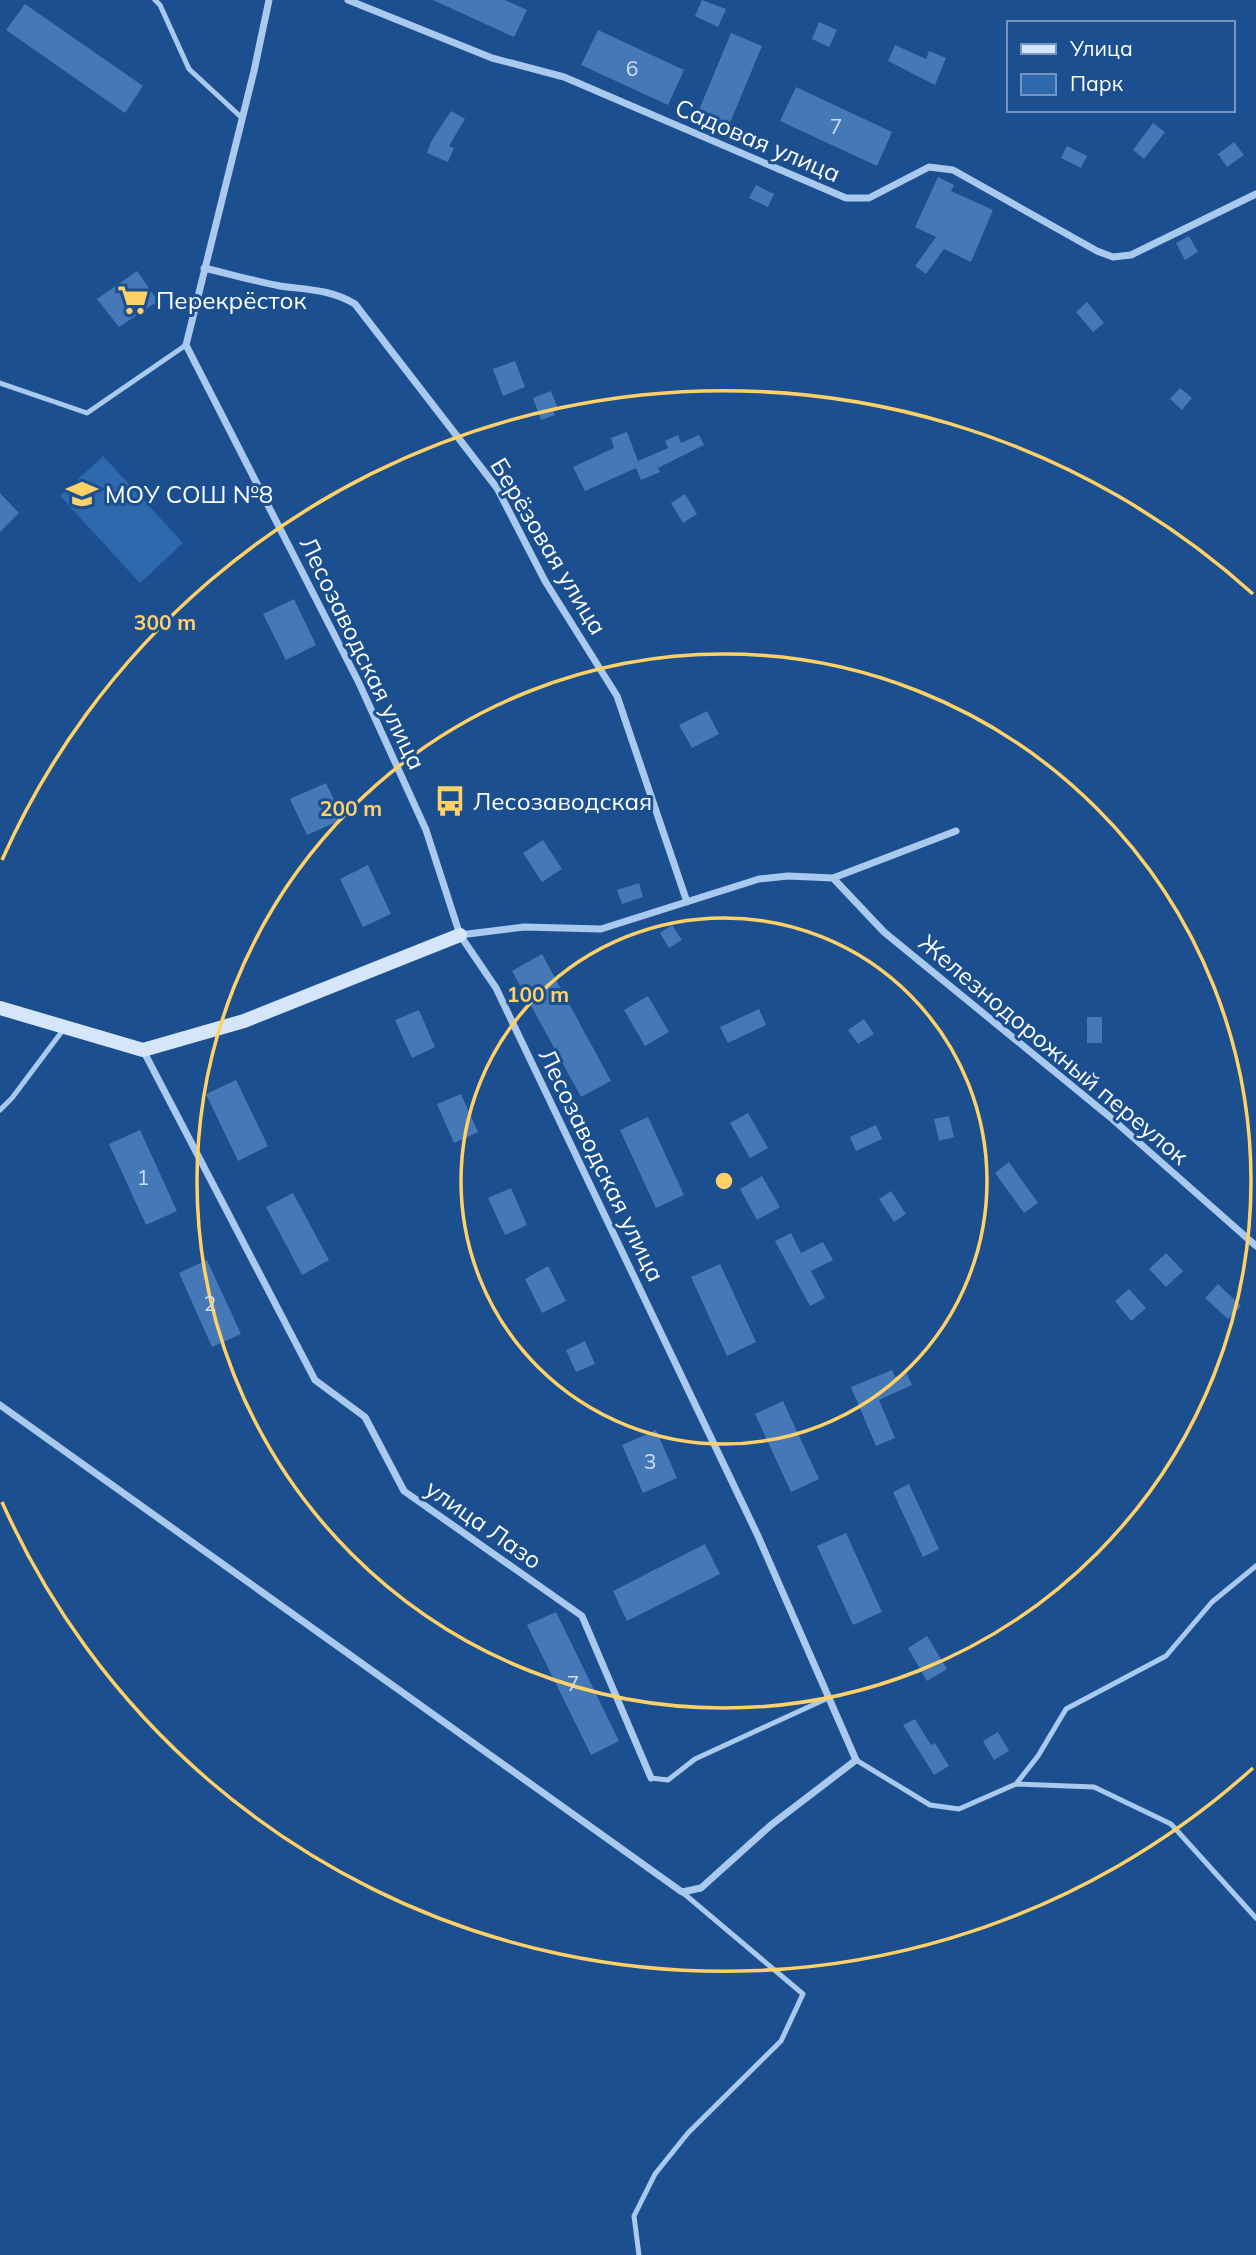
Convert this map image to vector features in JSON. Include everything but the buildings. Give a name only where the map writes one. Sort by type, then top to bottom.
[{"type":"street","points":[[186,345],[269,0]]},
{"type":"street","name":"Садовая улица","points":[[348,0],[492,58],[564,77],[846,198],[869,198],[929,167],[953,170],[1078,242],[1113,257],[1131,255],[1256,194]]},
{"type":"street","name":"Берёзовая улица","points":[[204,268],[281,286],[339,294],[355,304],[497,488],[545,581],[617,696],[687,902]]},
{"type":"street","name":"Лесозаводская улица","points":[[186,345],[359,683],[426,830],[460,935],[496,988],[758,1536],[856,1760]]},
{"type":"street","points":[[0,1008],[143,1050],[244,1021],[460,935],[524,927],[601,929],[758,879],[788,876],[833,878],[956,831]]},
{"type":"street","name":"Железнодорожный переулок","points":[[833,878],[884,932],[1110,1117],[1256,1245]]},
{"type":"street","name":"улица Лазо","points":[[143,1050],[316,1380],[365,1417],[404,1491],[582,1616],[651,1778]]},
{"type":"street","points":[[0,1405],[682,1892],[701,1888],[771,1825],[856,1760]]},
{"type":"lane","points":[[155,0],[160,5],[189,69],[241,117]]},
{"type":"lane","points":[[0,383],[88,413],[186,345]]},
{"type":"lane","points":[[0,1110],[65,1027]]},
{"type":"lane","points":[[1016,1784],[1038,1756],[1066,1710],[1166,1656],[1212,1602],[1256,1566]]},
{"type":"lane","points":[[651,1778],[668,1780],[695,1759],[828,1698]]},
{"type":"lane","points":[[856,1760],[930,1805],[959,1809],[1016,1784],[1094,1787],[1171,1824],[1256,1918]]},
{"type":"lane","points":[[639,2255],[634,2216],[655,2174],[688,2133],[781,2041],[803,1994],[682,1892]]},
{"type":"green space","points":[[103,456],[183,543],[140,583],[60,496]]},
{"type":"place","name":"Перекрёсток","points":[[133,300]]},
{"type":"place","name":"МОУ СОШ №8","points":[[82,494]]},
{"type":"place","name":"Лесозаводская","points":[[450,801]]}]
